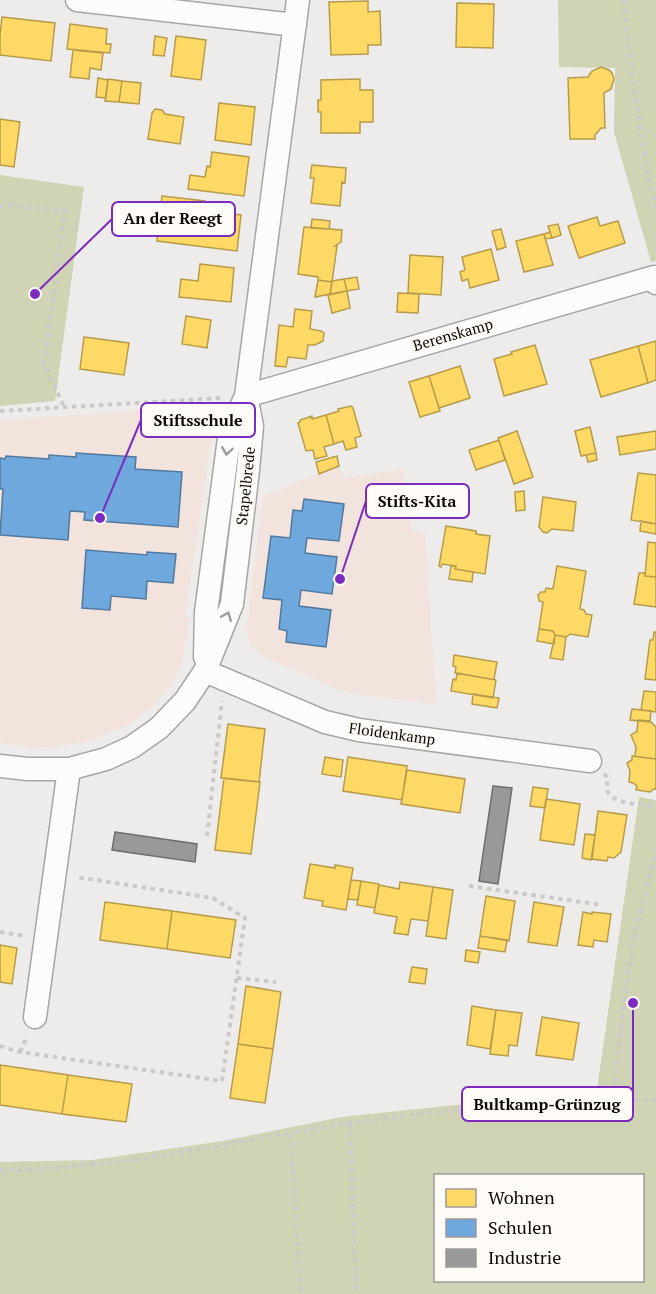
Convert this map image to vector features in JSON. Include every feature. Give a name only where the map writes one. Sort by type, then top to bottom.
[{"type":"street","points":[[77,0],[295,25]]},
{"type":"street","name":"Stapelbrede","points":[[0,766],[27,769],[69,769],[106,759],[132,747],[159,728],[215,675],[232,604],[252,426],[246,396],[298,0]]},
{"type":"street","name":"Berenskamp","points":[[246,396],[654,276],[656,283]]},
{"type":"street","name":"Floidenkamp","points":[[215,675],[324,722],[358,730],[590,761]]},
{"type":"street","points":[[35,1017],[69,769]]},
{"type":"path","points":[[624,0],[628,47],[648,177],[656,210]]},
{"type":"path","points":[[0,207],[65,211],[44,363],[63,408]]},
{"type":"path","points":[[0,411],[246,396]]},
{"type":"path","points":[[207,836],[215,675]]},
{"type":"path","points":[[590,761],[608,778],[607,790],[613,798],[656,806]]},
{"type":"path","points":[[614,1100],[629,960],[656,850]]},
{"type":"path","points":[[1,1047],[20,1052],[222,1081],[245,918],[213,898],[55,874]]},
{"type":"path","points":[[469,886],[603,904]]},
{"type":"path","points":[[237,978],[276,982]]},
{"type":"path","points":[[0,1170],[44,1169],[137,1160],[350,1123],[437,1112],[614,1100],[656,1100]]},
{"type":"path","points":[[350,1123],[356,1294]]},
{"type":"path","points":[[290,1134],[301,1294]]},
{"type":"shaded area","points":[[194,407],[216,409],[185,616],[191,619],[181,664],[175,679],[155,704],[130,724],[100,737],[85,742],[52,747],[33,748],[0,743],[0,420]]},
{"type":"shaded area","points":[[339,466],[343,478],[403,469],[412,530],[425,532],[436,704],[341,691],[264,657],[254,649],[248,639],[247,626],[263,496]]},
{"type":"green space","points":[[558,0],[656,0],[656,261],[651,262],[614,132],[615,68],[559,67]]},
{"type":"green space","points":[[0,175],[84,187],[55,401],[0,406]]},
{"type":"green space","points":[[639,797],[656,800],[656,1294],[0,1294],[0,1162],[92,1160],[223,1141],[341,1117],[465,1104],[596,1096]]},
{"type":"building: Wohnen","points":[[368,1],[368,12],[380,11],[381,45],[368,45],[368,54],[331,55],[329,2]]},
{"type":"building: Wohnen","points":[[457,3],[494,4],[493,48],[456,47]]},
{"type":"building: Wohnen","points":[[2,17],[55,23],[51,61],[0,55]]},
{"type":"building: Wohnen","points":[[70,24],[107,29],[106,44],[111,44],[110,53],[67,49]]},
{"type":"building: Wohnen","points":[[155,36],[167,38],[164,56],[153,55]]},
{"type":"building: Wohnen","points":[[176,36],[206,40],[201,80],[171,76]]},
{"type":"building: Wohnen","points":[[73,50],[103,53],[101,70],[90,68],[89,79],[70,77]]},
{"type":"building: Wohnen","points":[[601,67],[609,70],[614,79],[611,89],[604,93],[605,128],[601,128],[595,135],[595,139],[570,139],[568,78],[588,77],[592,71]]},
{"type":"building: Wohnen","points":[[98,78],[108,80],[106,98],[96,97]]},
{"type":"building: Wohnen","points":[[108,79],[122,81],[119,102],[105,101]]},
{"type":"building: Wohnen","points":[[360,79],[360,90],[373,90],[373,122],[360,122],[360,133],[321,133],[321,112],[318,112],[318,100],[321,100],[321,80]]},
{"type":"building: Wohnen","points":[[122,81],[141,83],[139,104],[119,102]]},
{"type":"building: Wohnen","points":[[219,103],[255,107],[251,145],[215,140]]},
{"type":"building: Wohnen","points":[[155,109],[162,110],[165,114],[184,117],[180,144],[148,139],[152,113]]},
{"type":"building: Wohnen","points":[[0,119],[20,122],[14,167],[0,165]]},
{"type":"building: Wohnen","points":[[212,152],[249,157],[244,196],[188,189],[190,175],[205,177],[207,166],[210,167]]},
{"type":"building: Wohnen","points":[[312,165],[346,168],[340,206],[311,203],[314,178],[310,178]]},
{"type":"building: Wohnen","points":[[162,196],[205,201],[204,211],[241,215],[237,251],[157,241]]},
{"type":"building: Wohnen","points":[[597,217],[600,226],[618,221],[625,243],[579,258],[568,226]]},
{"type":"building: Wohnen","points":[[312,219],[330,221],[329,229],[311,228]]},
{"type":"building: Wohnen","points":[[558,224],[561,235],[552,238],[548,226]]},
{"type":"building: Wohnen","points":[[304,227],[342,230],[341,242],[335,246],[337,246],[332,282],[298,274]]},
{"type":"building: Wohnen","points":[[501,229],[506,247],[497,250],[492,231]]},
{"type":"building: Wohnen","points":[[550,232],[552,238],[545,239],[544,234]]},
{"type":"building: Wohnen","points":[[544,234],[553,265],[524,272],[516,241]]},
{"type":"building: Wohnen","points":[[491,249],[499,280],[470,288],[468,279],[462,281],[460,272],[465,270],[462,257]]},
{"type":"building: Wohnen","points":[[410,255],[443,257],[441,295],[408,293]]},
{"type":"building: Wohnen","points":[[200,264],[234,268],[231,302],[179,297],[181,279],[198,281]]},
{"type":"building: Wohnen","points":[[357,277],[359,289],[347,291],[344,279]]},
{"type":"building: Wohnen","points":[[344,279],[347,291],[330,294],[332,281]]},
{"type":"building: Wohnen","points":[[318,280],[332,282],[330,294],[315,297]]},
{"type":"building: Wohnen","points":[[347,291],[350,308],[332,313],[328,295]]},
{"type":"building: Wohnen","points":[[398,293],[419,294],[418,313],[397,312]]},
{"type":"building: Wohnen","points":[[295,309],[312,311],[310,329],[324,333],[323,341],[315,345],[308,345],[306,359],[288,357],[286,367],[275,366],[279,325],[293,327]]},
{"type":"building: Wohnen","points":[[186,316],[211,320],[207,348],[182,344]]},
{"type":"building: Wohnen","points":[[84,337],[129,343],[124,375],[80,369]]},
{"type":"building: Wohnen","points":[[656,341],[656,380],[648,383],[638,346]]},
{"type":"building: Wohnen","points":[[535,345],[547,384],[504,396],[494,359]]},
{"type":"building: Wohnen","points":[[638,346],[648,383],[601,397],[590,360]]},
{"type":"building: Wohnen","points":[[460,366],[470,398],[439,408],[429,376]]},
{"type":"building: Wohnen","points":[[429,376],[440,411],[420,417],[409,382]]},
{"type":"building: Wohnen","points":[[351,406],[361,436],[355,438],[357,447],[346,450],[343,441],[334,444],[326,415]]},
{"type":"building: Wohnen","points":[[326,415],[334,444],[324,447],[327,456],[315,459],[313,450],[306,451],[298,423],[312,416],[312,419]]},
{"type":"building: Wohnen","points":[[590,427],[596,453],[581,456],[575,431]]},
{"type":"building: Wohnen","points":[[517,431],[533,477],[514,484],[498,438]]},
{"type":"building: Wohnen","points":[[656,431],[656,449],[620,455],[617,437]]},
{"type":"building: Wohnen","points":[[499,440],[505,460],[476,470],[469,450]]},
{"type":"building: Wohnen","points":[[596,453],[597,460],[588,462],[586,455]]},
{"type":"building: Wohnen","points":[[337,456],[339,466],[319,474],[316,462]]},
{"type":"building: Wohnen","points":[[638,473],[656,475],[656,524],[631,520]]},
{"type":"building: Wohnen","points":[[524,491],[525,510],[516,511],[515,492]]},
{"type":"building: Wohnen","points":[[543,497],[576,502],[573,531],[552,529],[547,533],[543,532],[539,527]]},
{"type":"building: Wohnen","points":[[641,521],[656,524],[656,534],[640,531]]},
{"type":"building: Wohnen","points":[[446,526],[490,536],[485,574],[455,569],[456,566],[442,564],[441,567],[439,566]]},
{"type":"building: Wohnen","points":[[648,542],[656,543],[656,577],[645,576]]},
{"type":"building: Wohnen","points":[[451,566],[456,566],[455,569],[473,572],[472,582],[449,579]]},
{"type":"building: Wohnen","points":[[557,566],[586,571],[580,609],[592,615],[588,637],[570,634],[566,637],[555,635],[553,631],[539,629],[543,602],[539,601],[538,595],[545,592],[546,588],[553,589]]},
{"type":"building: Wohnen","points":[[639,573],[656,577],[656,607],[634,604]]},
{"type":"building: Wohnen","points":[[539,629],[553,631],[554,644],[537,641]]},
{"type":"building: Wohnen","points":[[654,632],[656,632],[656,680],[645,679],[650,640],[653,640]]},
{"type":"building: Wohnen","points":[[555,635],[566,637],[563,660],[550,658]]},
{"type":"building: Wohnen","points":[[454,655],[497,662],[494,679],[496,680],[455,673]]},
{"type":"building: Wohnen","points":[[457,673],[496,680],[493,698],[451,691],[453,679],[456,680]]},
{"type":"building: Wohnen","points":[[644,691],[656,692],[656,712],[641,710]]},
{"type":"building: Wohnen","points":[[473,694],[499,698],[497,708],[472,704]]},
{"type":"building: Wohnen","points":[[632,709],[651,711],[650,722],[630,720]]},
{"type":"building: Wohnen","points":[[638,720],[650,721],[656,727],[656,759],[632,756],[635,756],[636,747],[631,735],[637,731]]},
{"type":"building: Wohnen","points":[[228,724],[265,729],[259,782],[221,778]]},
{"type":"building: Wohnen","points":[[632,756],[656,759],[656,789],[650,792],[636,790],[637,786],[629,782],[630,771],[627,763],[632,760]]},
{"type":"building: Wohnen","points":[[325,757],[343,760],[341,777],[322,774]]},
{"type":"building: Wohnen","points":[[348,757],[407,766],[402,800],[343,791]]},
{"type":"building: Wohnen","points":[[407,770],[465,779],[460,813],[401,804]]},
{"type":"building: Wohnen","points":[[224,778],[260,782],[251,854],[215,850]]},
{"type":"building: Wohnen","points":[[533,787],[548,789],[545,808],[530,806]]},
{"type":"building: Wohnen","points":[[546,799],[580,804],[574,845],[540,840]]},
{"type":"building: Wohnen","points":[[598,811],[627,815],[621,852],[614,858],[608,857],[607,861],[592,859]]},
{"type":"building: Wohnen","points":[[585,834],[595,835],[591,860],[582,858]]},
{"type":"building: Wohnen","points":[[310,864],[353,868],[346,910],[322,906],[323,901],[304,898]]},
{"type":"building: Wohnen","points":[[351,880],[361,881],[358,900],[348,899]]},
{"type":"building: Wohnen","points":[[361,881],[379,884],[375,908],[357,905]]},
{"type":"building: Wohnen","points":[[400,882],[433,887],[428,921],[411,919],[408,935],[394,933],[397,917],[374,913],[379,885],[399,889]]},
{"type":"building: Wohnen","points":[[433,887],[453,890],[446,939],[426,936]]},
{"type":"building: Wohnen","points":[[486,896],[515,901],[509,941],[480,936]]},
{"type":"building: Wohnen","points":[[105,902],[172,911],[167,949],[100,940]]},
{"type":"building: Wohnen","points":[[534,902],[564,907],[557,946],[528,942]]},
{"type":"building: Wohnen","points":[[172,911],[236,920],[230,958],[167,949]]},
{"type":"building: Wohnen","points":[[583,912],[611,914],[607,942],[594,940],[593,947],[578,945]]},
{"type":"building: Wohnen","points":[[480,936],[507,940],[505,952],[478,948]]},
{"type":"building: Wohnen","points":[[0,945],[17,948],[12,984],[0,982]]},
{"type":"building: Wohnen","points":[[466,950],[480,952],[478,963],[465,961]]},
{"type":"building: Wohnen","points":[[412,967],[427,969],[425,984],[409,982]]},
{"type":"building: Wohnen","points":[[246,986],[281,992],[273,1049],[238,1044]]},
{"type":"building: Wohnen","points":[[472,1006],[496,1010],[490,1049],[467,1045]]},
{"type":"building: Wohnen","points":[[496,1010],[522,1013],[517,1046],[509,1045],[508,1056],[490,1054]]},
{"type":"building: Wohnen","points":[[542,1017],[579,1023],[573,1060],[536,1055]]},
{"type":"building: Wohnen","points":[[238,1044],[273,1049],[265,1103],[230,1098]]},
{"type":"building: Wohnen","points":[[0,1065],[68,1075],[62,1114],[0,1105]]},
{"type":"building: Wohnen","points":[[68,1075],[132,1084],[126,1122],[62,1114]]},
{"type":"building: Schulen","points":[[76,453],[136,457],[135,469],[182,472],[178,527],[84,520],[85,512],[70,511],[68,540],[0,535],[3,489],[0,489],[0,458],[5,459],[6,456],[49,459],[49,455],[76,457]]},
{"type":"building: Schulen","points":[[304,499],[344,504],[339,541],[307,538],[305,553],[337,557],[332,594],[301,590],[299,606],[331,610],[326,647],[286,642],[287,631],[279,629],[282,600],[263,598],[271,536],[290,538],[293,510],[302,511]]},
{"type":"building: Schulen","points":[[86,550],[147,555],[147,552],[176,554],[173,583],[147,581],[146,599],[111,596],[110,610],[82,608]]},
{"type":"building: Industrie","points":[[493,786],[512,788],[498,884],[479,881]]},
{"type":"building: Industrie","points":[[115,832],[197,844],[195,862],[112,850]]},
{"type":"place","name":"An der Reegt","points":[[35,294]]},
{"type":"place","name":"Stiftsschule","points":[[100,518]]},
{"type":"place","name":"Stifts-Kita","points":[[340,579]]},
{"type":"place","name":"Bultkamp-Grünzug","points":[[633,1003]]}]
